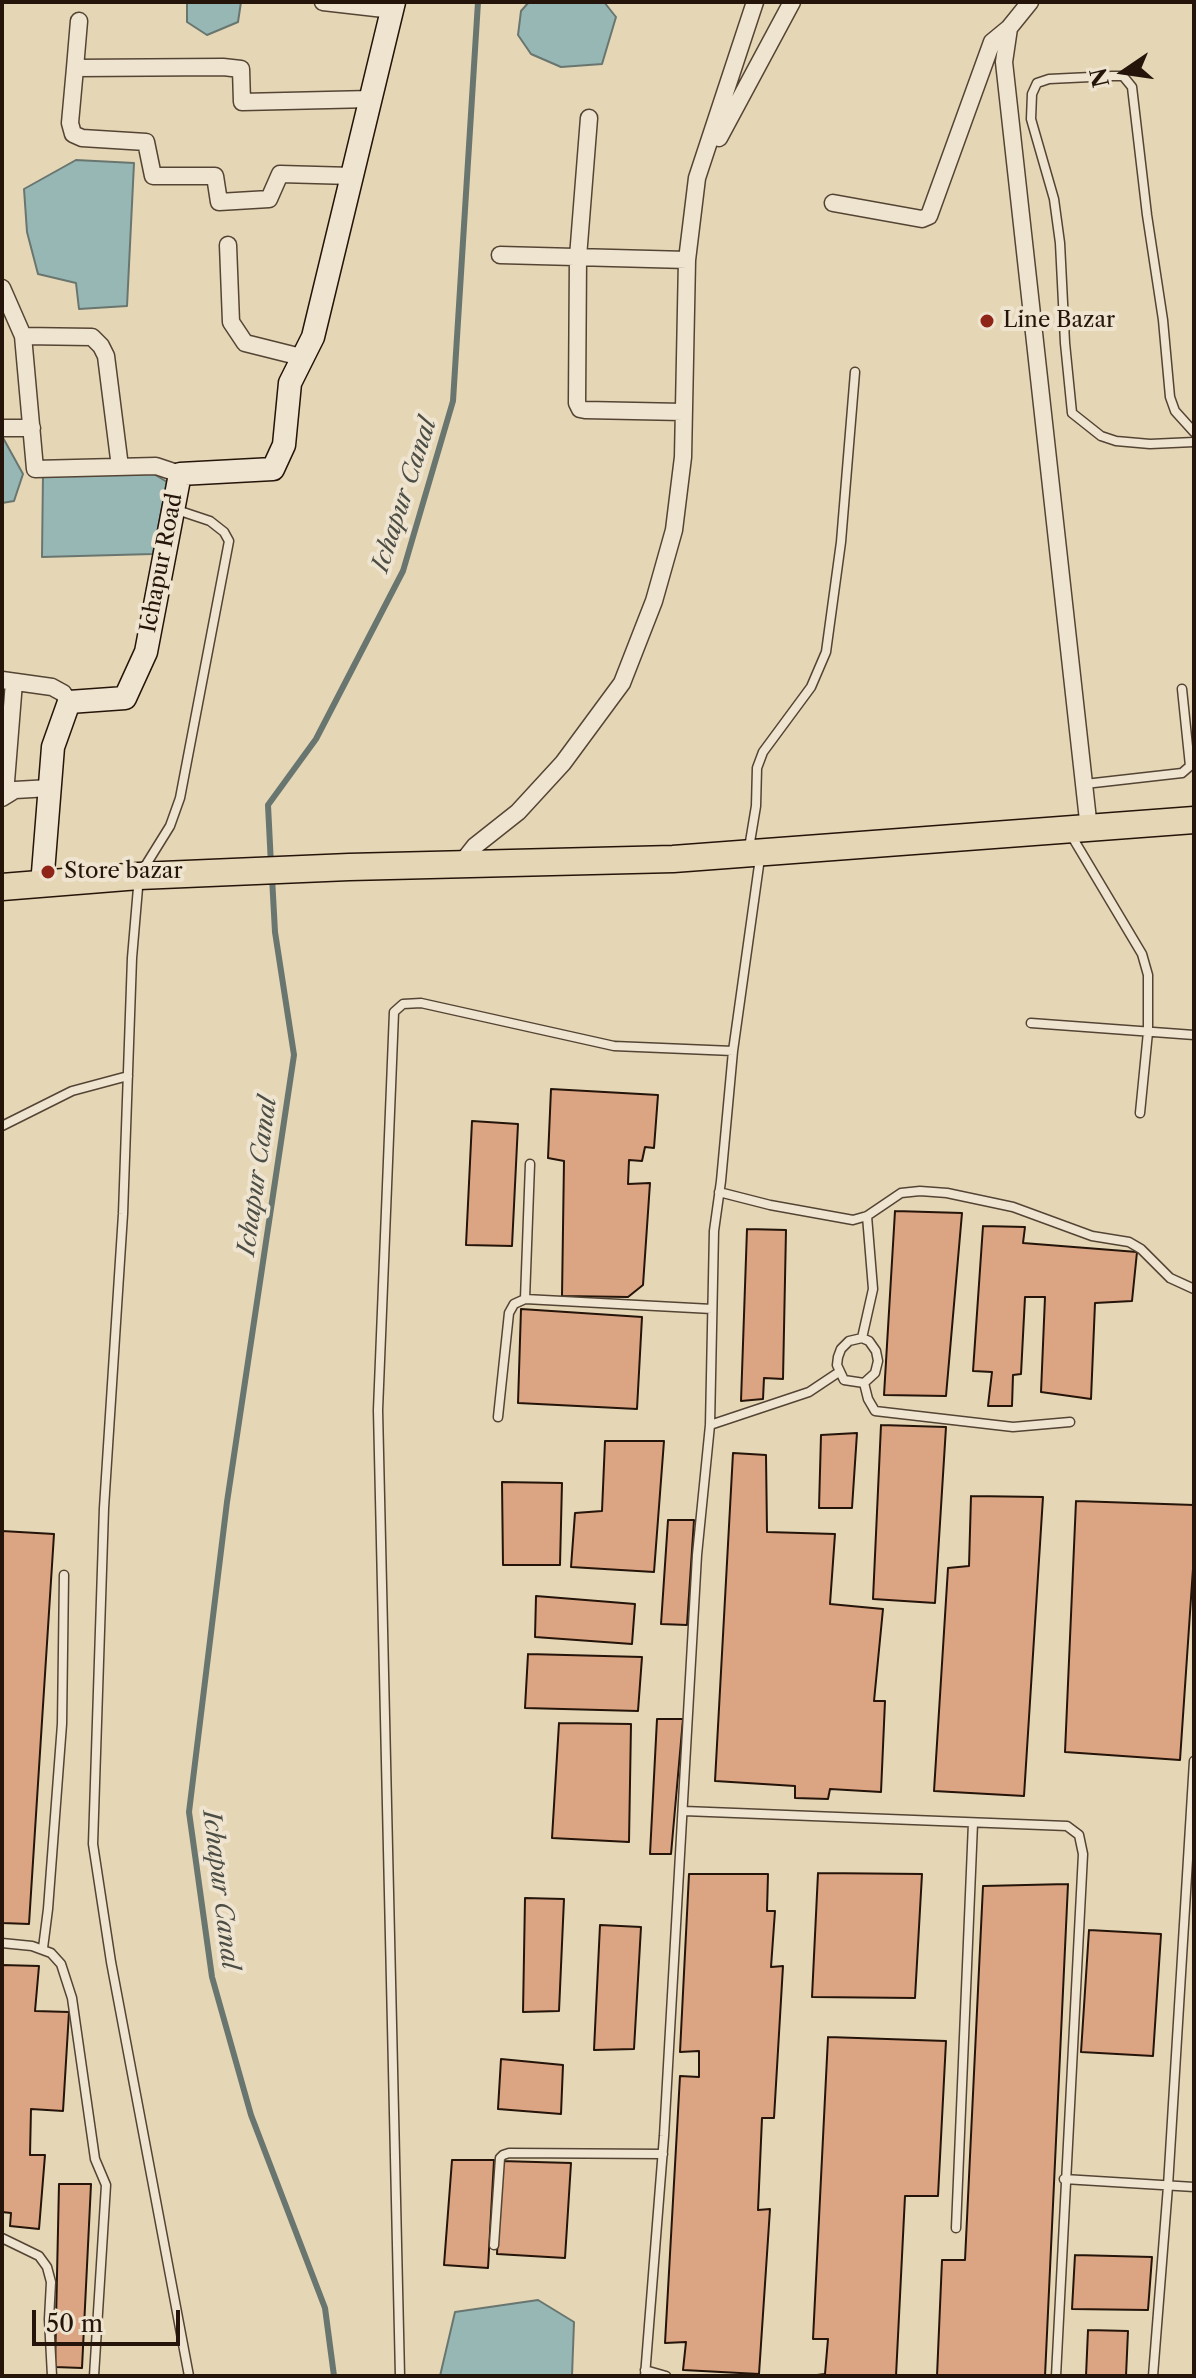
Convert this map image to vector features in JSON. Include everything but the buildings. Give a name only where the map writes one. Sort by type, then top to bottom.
[{"type":"main road","points":[[2,887],[139,876],[349,867],[673,859],[1194,820]]},
{"type":"street","points":[[323,2],[394,6]]},
{"type":"street","points":[[460,865],[475,846],[518,812],[563,763],[622,683],[654,601],[674,530],[683,457],[687,260],[697,178],[755,2]]},
{"type":"street","points":[[697,178],[792,2]]},
{"type":"street","points":[[833,203],[922,219],[929,216],[992,42],[1009,28],[1030,2]]},
{"type":"street","name":"Ichapur Road","points":[[69,702],[125,698],[146,652],[180,474],[273,469],[284,445],[290,383],[313,337],[394,6]]},
{"type":"street","points":[[79,21],[70,123],[73,134],[82,138],[146,142],[153,176],[215,176],[219,202],[269,199],[280,174],[352,176]]},
{"type":"street","points":[[1009,28],[1004,62],[1085,784],[1079,830]]},
{"type":"street","points":[[75,68],[241,69],[242,102],[371,99]]},
{"type":"street","points":[[589,118],[578,257],[577,403],[580,409],[683,412]]},
{"type":"street","points":[[228,245],[231,322],[245,343],[301,357]]},
{"type":"street","points":[[500,255],[687,260]]},
{"type":"street","points":[[2,288],[23,336],[35,469],[156,466],[180,474]]},
{"type":"street","points":[[23,336],[92,337],[101,346],[106,356],[120,467]]},
{"type":"street","points":[[2,428],[32,428]]},
{"type":"street","points":[[4,796],[8,681],[52,687],[63,693],[69,702],[53,747],[42,885]]},
{"type":"street","points":[[4,796],[15,790],[50,788]]},
{"type":"lane","points":[[1194,432],[1175,411],[1170,397],[1163,320],[1132,87],[1123,76],[1049,79],[1037,83],[1032,94],[1031,119],[1054,199],[1072,413],[1101,436],[1116,441],[1194,442]]},
{"type":"lane","points":[[666,2376],[645,2373],[663,2154],[697,1555],[710,1425],[714,1231],[754,852],[757,768],[771,739],[811,687],[826,652],[843,528],[855,372]]},
{"type":"lane","points":[[173,509],[210,521],[224,532],[229,541],[180,798],[170,826],[139,876],[132,958],[123,1214],[104,1508],[93,1844],[111,1962],[189,2376]]},
{"type":"lane","points":[[1085,784],[1182,773],[1190,766],[1182,689]]},
{"type":"lane","points":[[1079,830],[1142,954],[1148,975],[1148,1032],[1140,1113]]},
{"type":"lane","points":[[400,2376],[378,1410],[394,1012],[403,1004],[421,1003],[614,1046],[733,1051]]},
{"type":"lane","points":[[1031,1023],[1194,1035]]},
{"type":"lane","points":[[2,1126],[72,1091],[128,1076]]},
{"type":"lane","points":[[525,1299],[530,1164]]},
{"type":"lane","points":[[719,1192],[842,1220],[867,1216],[901,1193],[947,1193],[1013,1207],[1092,1236],[1129,1242],[1141,1249],[1170,1278],[1194,1289]]},
{"type":"lane","points":[[862,1338],[873,1289],[867,1216]]},
{"type":"lane","points":[[498,1417],[509,1313],[514,1304],[525,1299],[712,1309]]},
{"type":"lane","points":[[862,1338],[869,1341],[878,1361],[870,1380],[864,1383],[844,1380],[839,1372],[837,1365],[841,1349],[849,1341],[862,1338]]},
{"type":"lane","points":[[710,1425],[809,1392],[839,1372]]},
{"type":"lane","points":[[864,1383],[875,1411],[1013,1427],[1070,1422]]},
{"type":"lane","points":[[43,1948],[62,1724],[64,1575]]},
{"type":"lane","points":[[1153,2376],[1194,1761]]},
{"type":"lane","points":[[684,1811],[1067,1826],[1079,1835],[1083,1854],[1056,2376]]},
{"type":"lane","points":[[956,2228],[973,1823]]},
{"type":"lane","points":[[2,1943],[43,1948],[56,1957],[68,1984],[95,2159],[106,2185],[94,2376]]},
{"type":"lane","points":[[494,2245],[500,2158],[503,2155],[663,2154]]},
{"type":"lane","points":[[1064,2179],[1194,2187]]},
{"type":"lane","points":[[2,2238],[39,2256],[47,2267],[51,2282],[52,2376]]},
{"type":"water","points":[[187,2],[241,2],[238,22],[207,35],[187,22]]},
{"type":"water","points":[[529,2],[604,2],[616,17],[602,64],[561,67],[531,54],[518,35],[521,11]]},
{"type":"water","points":[[76,160],[134,163],[127,306],[79,309],[76,283],[38,274],[27,232],[24,189]]},
{"type":"water","points":[[2,436],[23,474],[14,501],[2,503]]},
{"type":"water","points":[[43,473],[154,474],[167,482],[153,554],[42,557]]},
{"type":"water","points":[[538,2300],[574,2322],[572,2376],[440,2376],[455,2312]]},
{"type":"waterway","name":"Ichapur Canal","points":[[271,865],[268,805],[316,739],[403,571],[453,401],[478,2]]},
{"type":"waterway","name":"Ichapur Canal","points":[[272,877],[275,932],[294,1055],[227,1502],[189,1812],[212,1977],[251,2115],[325,2308],[334,2376]]},
{"type":"place","name":"Line Bazar","points":[[987,321]]},
{"type":"place","name":"Store bazar","points":[[48,872]]}]
